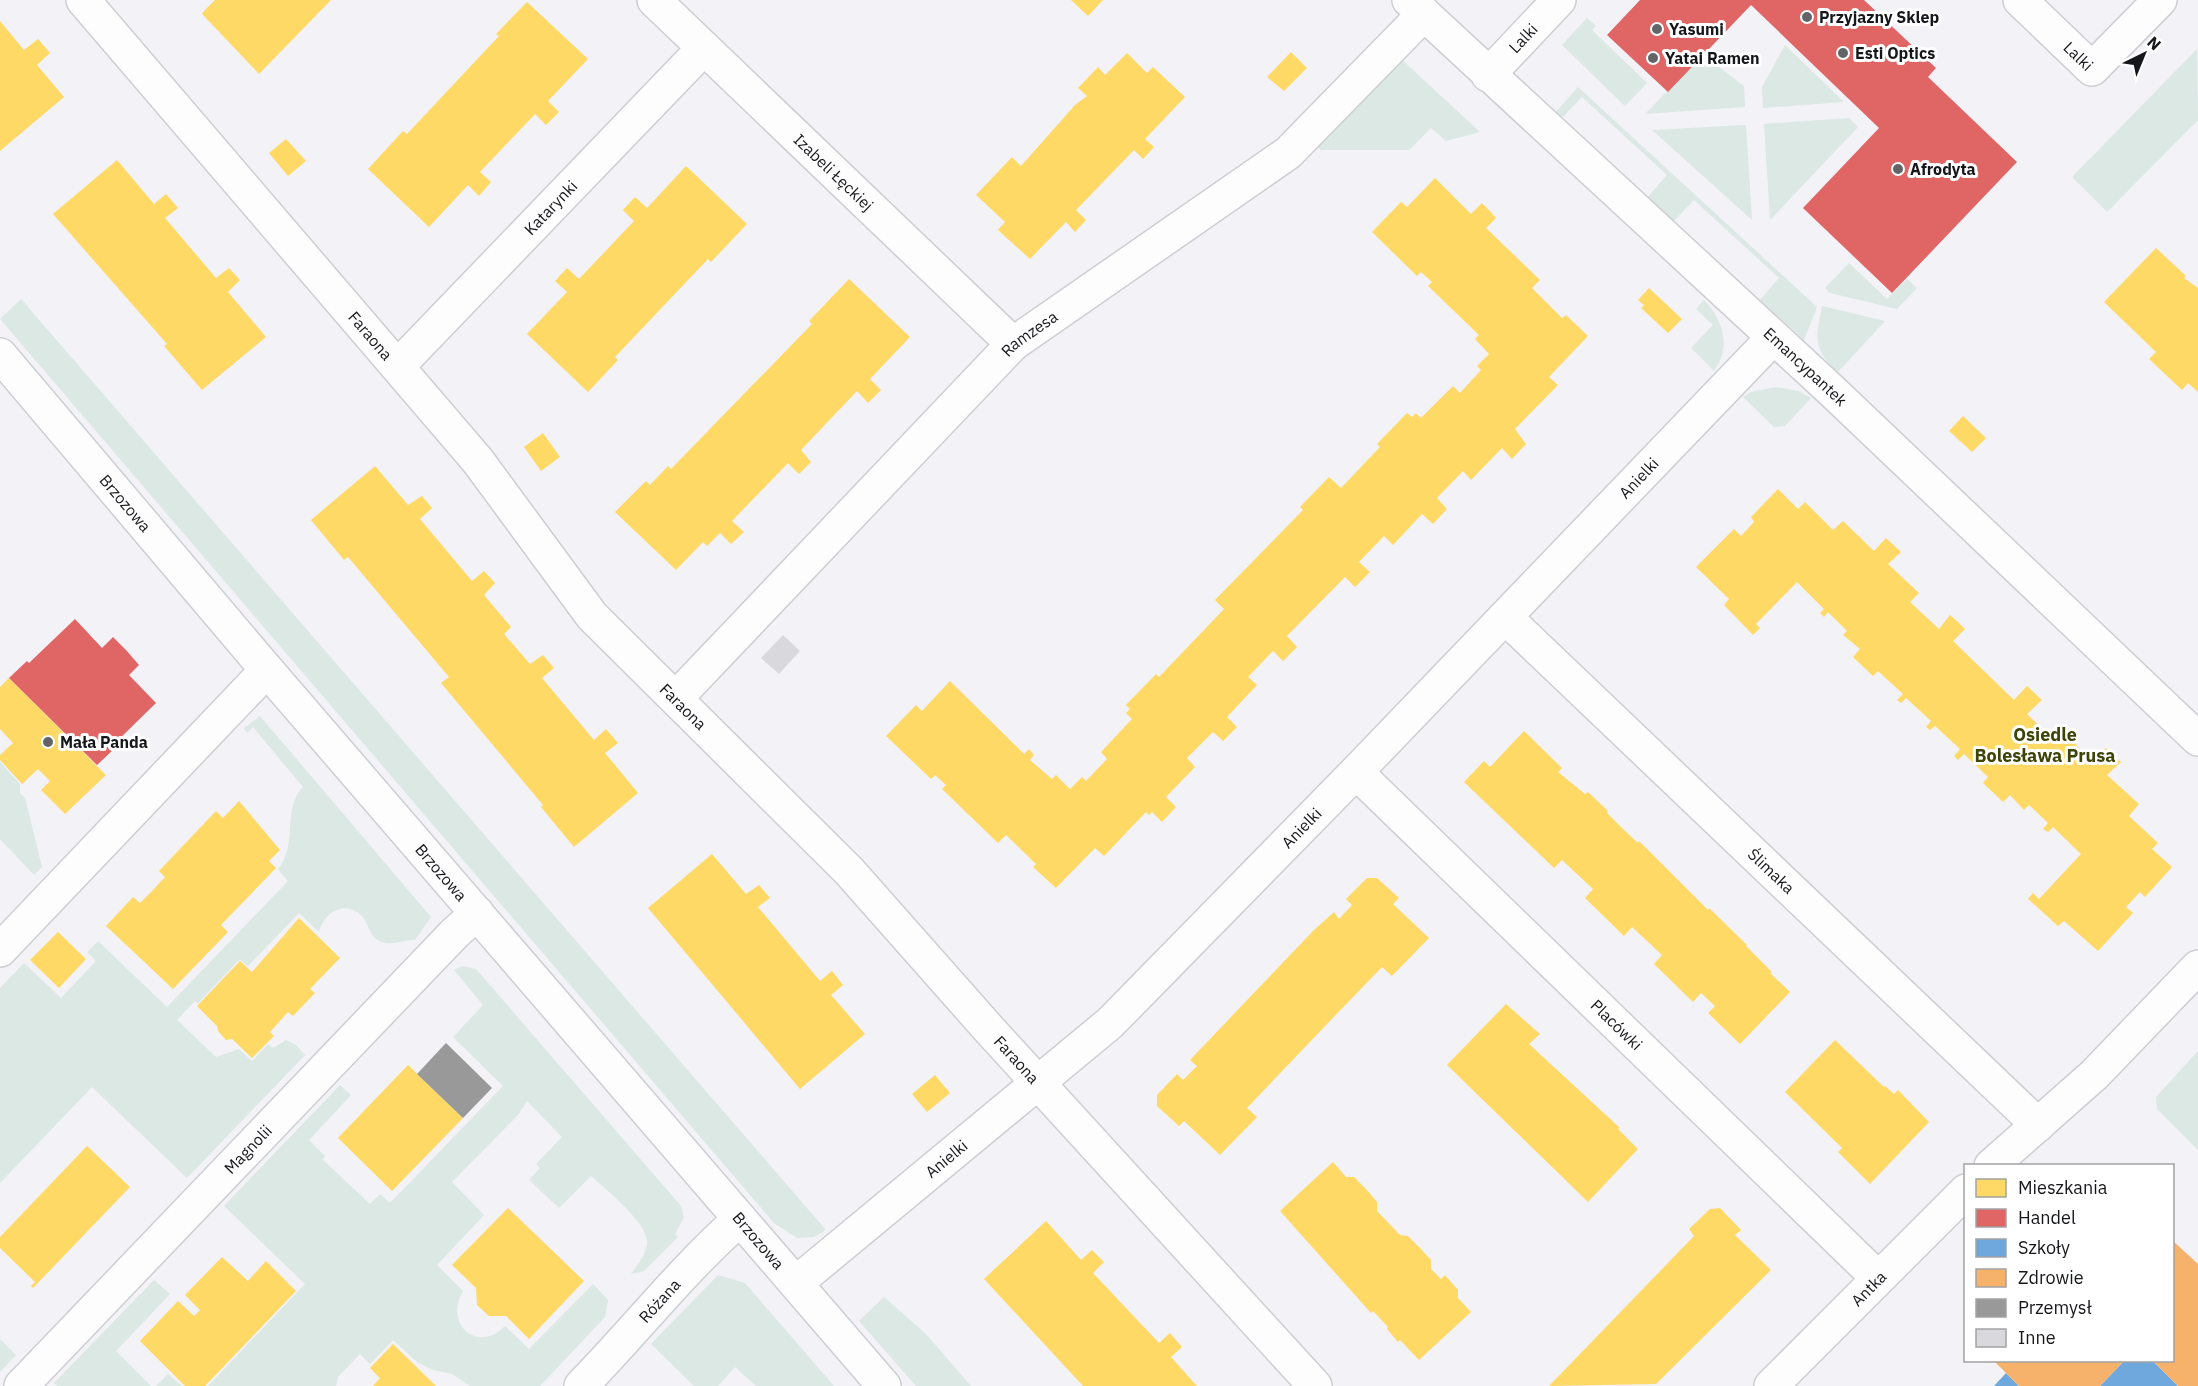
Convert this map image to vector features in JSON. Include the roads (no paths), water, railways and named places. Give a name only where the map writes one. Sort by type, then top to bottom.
[{"type":"street","name":"Izabeli Łęckiej","points":[[654,0],[1013,344]]},
{"type":"street","name":"Lalki","points":[[1488,75],[1559,0]]},
{"type":"street","name":"Lalki","points":[[2020,0],[2092,69],[2160,0]]},
{"type":"street","name":"Faraona","points":[[88,2],[478,461],[592,616],[849,871],[1315,1386]]},
{"type":"street","name":"Emancypantek","points":[[1417,7],[1773,338],[2198,739]]},
{"type":"street","name":"Ramzesa","points":[[676,698],[1013,344],[1288,153],[1417,7]]},
{"type":"street","name":"Katarynki","points":[[399,366],[704,48]]},
{"type":"street","name":"Anielki","points":[[796,1282],[1110,1023],[1356,772],[1773,338]]},
{"type":"street","name":"Brzozowa","points":[[0,355],[267,670],[884,1386]]},
{"type":"street","name":"Ślimaka","points":[[1505,617],[2038,1125]]},
{"type":"street","points":[[0,950],[267,670]]},
{"type":"street","name":"Placówki","points":[[1356,772],[1878,1278]]},
{"type":"street","name":"Magnolii","points":[[21,1386],[453,934],[477,913]]},
{"type":"street","points":[[1993,1164],[2094,1075],[2198,967]]},
{"type":"street","name":"Antka","points":[[1771,1386],[1964,1192]]},
{"type":"street","name":"Różana","points":[[581,1386],[631,1335],[681,1273],[740,1219]]},
{"type":"place","name":"Przyjazny Sklep","points":[[1807,17]]},
{"type":"place","name":"Yasumi","points":[[1657,29]]},
{"type":"place","name":"Esti Optics","points":[[1843,53]]},
{"type":"place","name":"Yatai Ramen","points":[[1653,58]]},
{"type":"place","name":"Afrodyta","points":[[1898,169]]},
{"type":"place","name":"Mała Panda","points":[[48,742]]},
{"type":"district","name":"Osiedle Bolesława Prusa","points":[[2045,744]]}]
